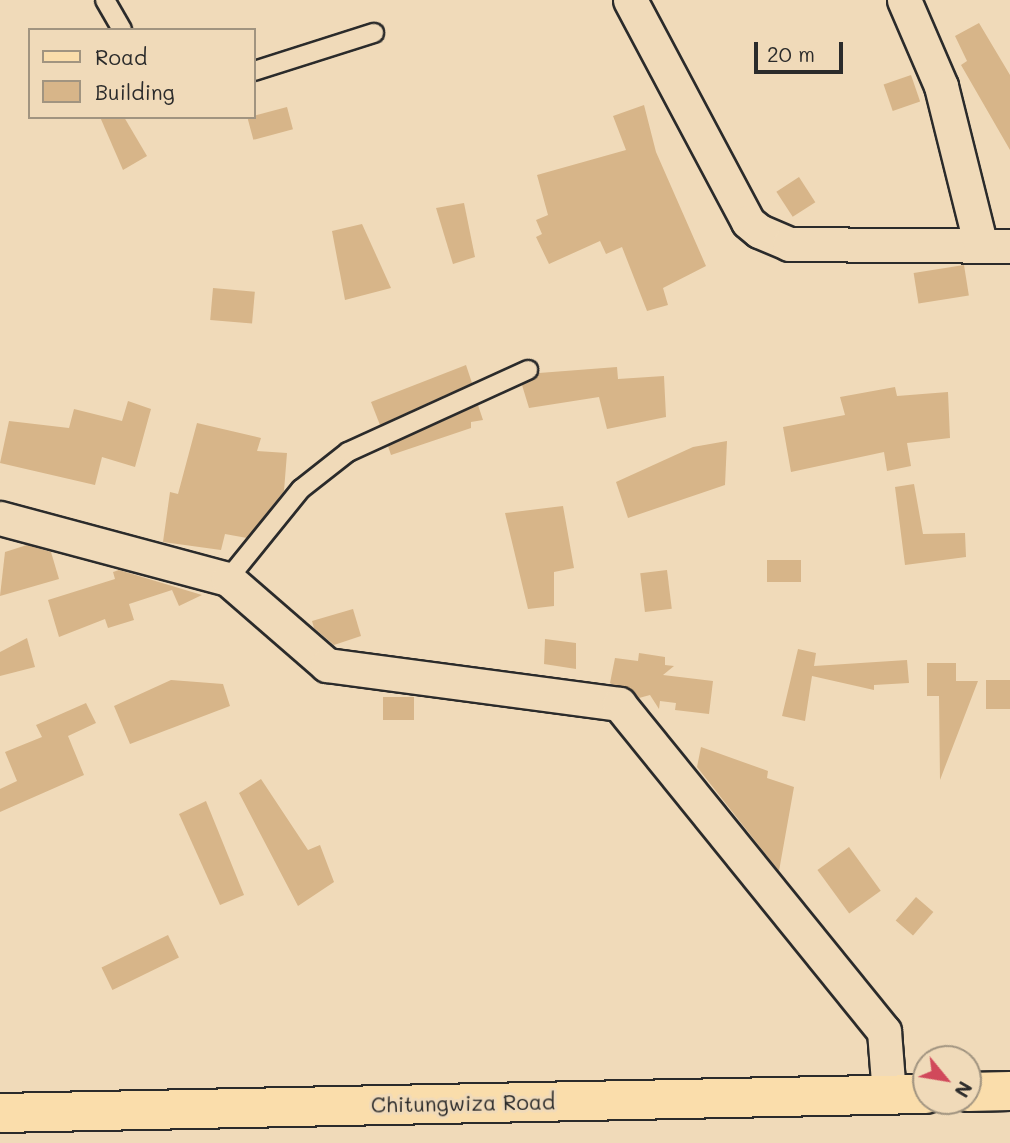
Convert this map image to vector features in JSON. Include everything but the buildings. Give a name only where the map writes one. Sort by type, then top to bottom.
[{"type":"main road","points":[[982,1092],[1010,1091]]},
{"type":"main road","name":"Chitungwiza Road","points":[[0,1112],[907,1094]]},
{"type":"street","points":[[630,0],[748,222],[760,231],[789,244],[996,246],[941,86],[904,0]]},
{"type":"street","points":[[0,517],[228,579],[327,665],[619,704],[884,1031],[907,1094]]},
{"type":"lane","points":[[105,0],[121,28]]},
{"type":"lane","points":[[256,70],[374,33]]},
{"type":"lane","points":[[228,579],[301,489],[348,452],[528,370]]}]
